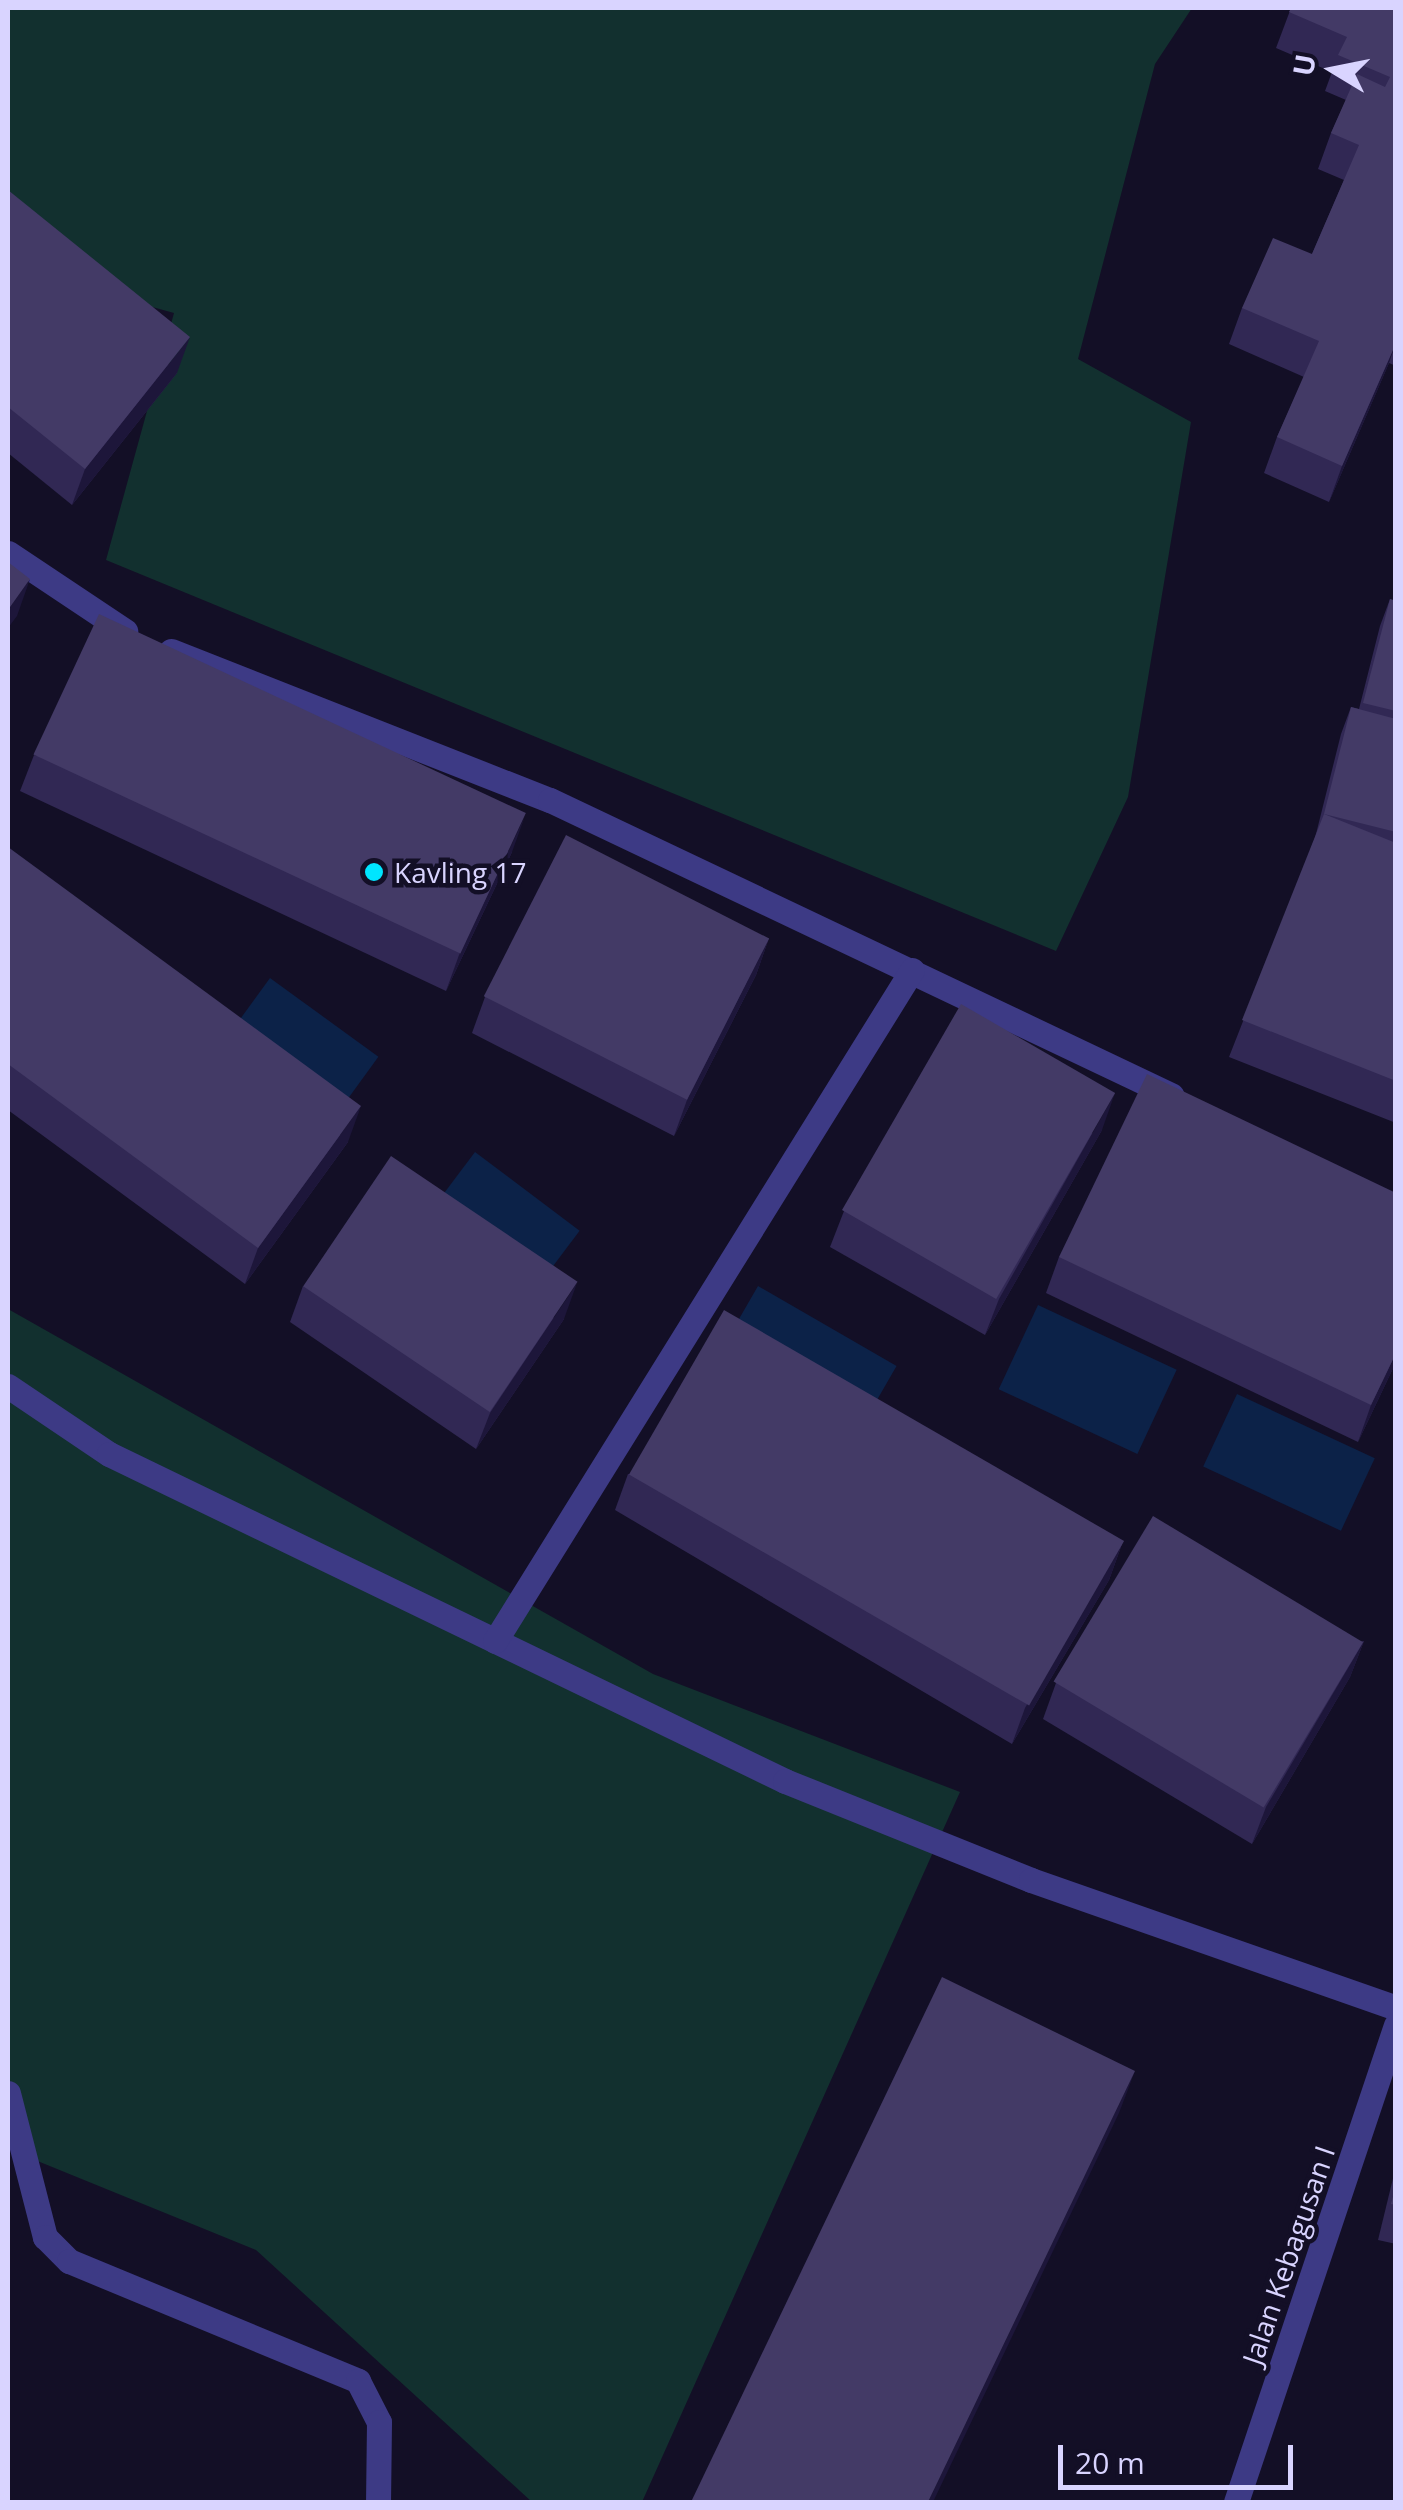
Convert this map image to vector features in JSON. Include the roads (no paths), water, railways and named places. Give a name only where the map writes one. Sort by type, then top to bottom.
[{"type":"street","points":[[8,553],[106,622],[550,800],[1199,1108]]},
{"type":"street","points":[[495,1641],[912,970]]},
{"type":"street","points":[[8,1386],[110,1454],[785,1781],[1031,1880],[1396,2008]]},
{"type":"street","name":"Jalan Kebagusan I","points":[[1236,2502],[1394,2036]]},
{"type":"street","points":[[8,2092],[45,2238],[69,2262],[358,2381],[379,2422],[378,2502]]},
{"type":"water","points":[[270,978],[378,1057],[334,1118],[225,1039]]},
{"type":"water","points":[[475,1152],[580,1231],[534,1291],[430,1212]]},
{"type":"water","points":[[758,1286],[897,1366],[863,1425],[724,1345]]},
{"type":"water","points":[[1038,1305],[1177,1370],[1137,1454],[999,1389]]},
{"type":"water","points":[[1237,1394],[1375,1458],[1341,1531],[1203,1467]]},
{"type":"place","name":"Kavling 17","points":[[374,872]]}]
